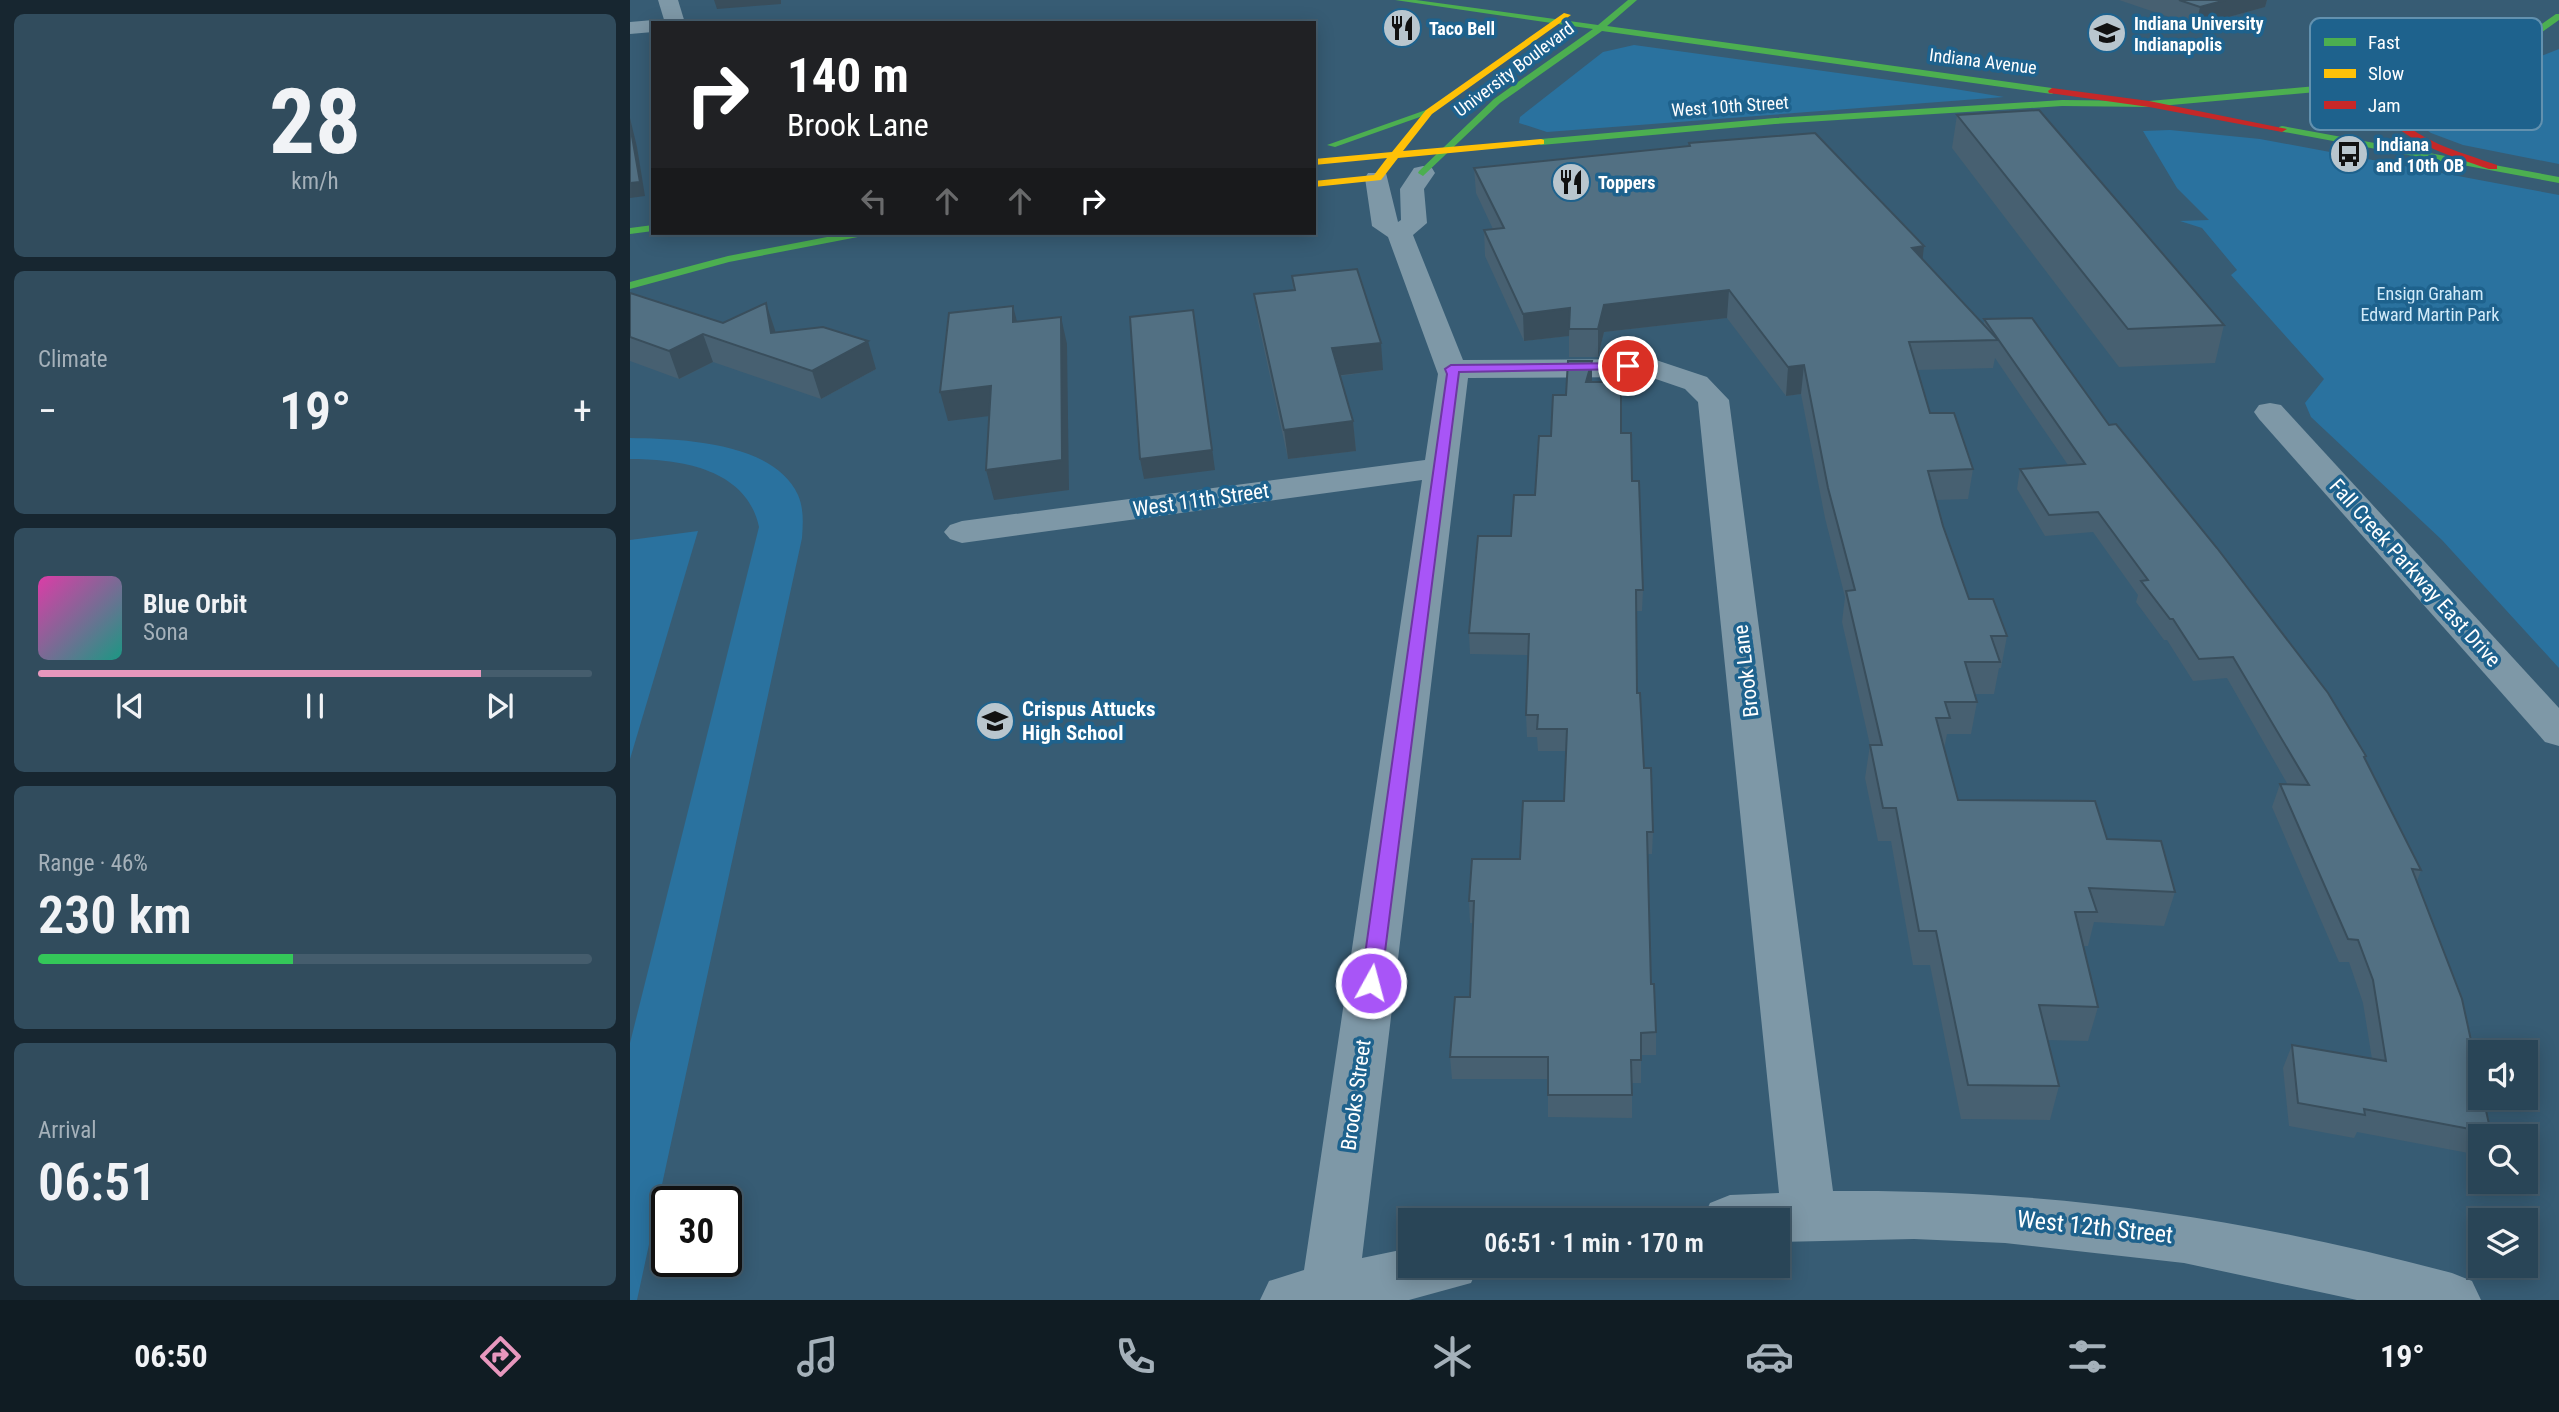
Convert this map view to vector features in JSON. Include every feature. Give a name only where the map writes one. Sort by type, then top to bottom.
[{"type":"main road","name":"Indiana Avenue","points":[[1399,0],[2149,104],[2559,180]]},
{"type":"main road","name":"University Boulevard","points":[[1423,173],[1497,101],[1600,28],[1633,0]]},
{"type":"main road","name":"University Boulevard","points":[[1377,178],[1392,155],[1429,112],[1579,7]]},
{"type":"main road","name":"West 10th Street","points":[[2542,27],[2559,16]]},
{"type":"main road","name":"West 10th Street","points":[[2039,121],[2080,118],[2149,104],[2310,88]]},
{"type":"main road","name":"West 10th Street","points":[[1316,162],[1870,114],[2062,103],[2149,104]]},
{"type":"main road","points":[[1316,148],[1429,112]]},
{"type":"main road","points":[[2409,130],[2436,145],[2493,167]]},
{"type":"main road","points":[[1316,184],[1449,170]]},
{"type":"main road","points":[[630,231],[651,228]]},
{"type":"main road","points":[[630,286],[728,258],[852,235]]},
{"type":"street","points":[[668,0],[674,21]]},
{"type":"street","points":[[630,28],[651,26]]},
{"type":"street","points":[[1399,233],[1414,223],[1412,189],[1423,173]]},
{"type":"street","name":"Brooks Street","points":[[1316,1297],[1453,374],[1399,233],[1385,226],[1378,201],[1377,178]]},
{"type":"street","name":"Brook Lane","points":[[1451,369],[1653,368],[1696,383],[1713,400],[1809,1214]]},
{"type":"street","name":"Fall Creek Parkway East Drive","points":[[2270,412],[2559,733]]},
{"type":"street","name":"West 11th Street","points":[[962,532],[1440,468]]},
{"type":"street","name":"West 12th Street","points":[[1790,1215],[1992,1216],[2090,1224],[2214,1241],[2284,1255],[2376,1277],[2452,1300]]},
{"type":"street","points":[[1316,1297],[1398,1278]]},
{"type":"green space","points":[[1634,45],[2004,97],[1547,132],[1519,123],[1520,117],[1603,52]]},
{"type":"green space","points":[[2559,49],[2559,164],[2463,145],[2427,130],[2542,130],[2542,56]]},
{"type":"green space","name":"Ensign Graham Edward Martin Park","points":[[2170,130],[2260,139],[2559,195],[2559,668],[2442,540],[2311,417],[2305,403],[2324,379],[2231,275],[2237,270],[2202,228],[2180,221],[2209,220],[2177,188],[2143,131]]},
{"type":"green space","points":[[630,438],[699,442],[747,453],[768,463],[786,477],[798,495],[803,521],[802,538],[662,1186],[651,1186],[651,1235],[637,1300],[630,1300],[630,1043],[759,527],[752,507],[741,492],[709,471],[670,461],[630,459]]},
{"type":"green space","points":[[698,531],[630,759],[630,540]]},
{"type":"building","points":[[2179,0],[2226,0],[2200,7]]},
{"type":"building","points":[[2039,110],[2224,325],[2128,329],[1957,115]]},
{"type":"building","points":[[630,125],[640,182],[630,183]]},
{"type":"building","points":[[1815,133],[1924,246],[1912,248],[1998,340],[1909,342],[1930,413],[1954,413],[1973,469],[1928,471],[1943,526],[1969,599],[1993,599],[2007,636],[1991,636],[2000,662],[1965,662],[1977,702],[1945,702],[1950,718],[1936,718],[1958,800],[2095,801],[2107,839],[2161,841],[2175,892],[2089,888],[2097,912],[2075,912],[2098,1007],[2039,1005],[2059,1086],[1968,1085],[1936,931],[1919,931],[1896,808],[1883,808],[1870,745],[1882,745],[1846,591],[1855,590],[1828,488],[1804,365],[1788,367],[1729,290],[1604,305],[1598,329],[1569,329],[1570,308],[1523,314],[1484,230],[1504,228],[1474,168],[1690,146],[1689,143]]},
{"type":"building","points":[[1357,269],[1381,343],[1332,348],[1353,421],[1284,430],[1254,294],[1295,290],[1292,276]]},
{"type":"building","points":[[630,293],[723,323],[766,303],[771,333],[823,327],[868,341],[812,371],[703,334],[669,351],[630,337]]},
{"type":"building","points":[[1013,306],[1013,322],[1061,317],[1062,460],[986,470],[991,386],[940,392],[949,313]]},
{"type":"building","points":[[1193,310],[1212,450],[1140,459],[1130,317]]},
{"type":"building","points":[[2032,318],[2109,425],[2116,424],[2217,548],[2328,693],[2366,756],[2364,757],[2421,870],[2412,869],[2462,999],[2471,1040],[2468,1040],[2468,1110],[2486,1110],[2489,1124],[2468,1124],[2468,1129],[2364,1109],[2365,1115],[2298,1103],[2292,1045],[2386,1061],[2373,980],[2358,940],[2348,939],[2280,784],[2309,785],[2233,657],[2199,659],[2173,619],[2170,619],[2141,581],[2148,580],[2098,512],[2049,515],[2020,469],[2085,464],[1984,319]]},
{"type":"building","points":[[1568,361],[1592,361],[1586,382],[1621,382],[1621,433],[1631,433],[1632,481],[1639,481],[1643,590],[1636,590],[1637,693],[1640,693],[1644,768],[1651,768],[1653,832],[1647,832],[1651,984],[1654,984],[1656,1032],[1641,1033],[1641,1060],[1631,1060],[1632,1095],[1548,1095],[1548,1057],[1450,1057],[1455,997],[1470,997],[1474,901],[1469,901],[1472,859],[1520,859],[1523,801],[1564,801],[1567,729],[1537,729],[1538,715],[1526,715],[1529,634],[1469,633],[1478,536],[1511,536],[1514,495],[1535,495],[1539,436],[1551,436],[1553,395],[1566,395]]},
{"type":"traffic: fast","points":[[1399,0],[2052,91]]},
{"type":"traffic: fast","points":[[1423,173],[1497,101],[1600,28],[1633,0]]},
{"type":"traffic: fast","points":[[2542,28],[2559,16]]},
{"type":"traffic: fast","points":[[1541,142],[1775,121],[2062,103],[2149,104],[2310,90]]},
{"type":"traffic: fast","points":[[1332,145],[1429,112]]},
{"type":"traffic: fast","points":[[2282,129],[2559,180]]},
{"type":"traffic: fast","points":[[630,231],[651,228]]},
{"type":"traffic: fast","points":[[630,286],[728,259],[853,235]]},
{"type":"traffic: slow","points":[[1316,184],[1377,178],[1429,112],[1567,15]]},
{"type":"traffic: slow","points":[[1316,162],[1541,142]]},
{"type":"traffic: jam","points":[[2052,91],[2149,104],[2282,129]]},
{"type":"traffic: jam","points":[[2405,130],[2433,145],[2493,167]]},
{"type":"place","name":"Taco Bell","points":[[1402,28]]},
{"type":"place","name":"Indiana University Indianapolis","points":[[2107,33]]},
{"type":"place","name":"Indiana and 10th OB","points":[[2349,154]]},
{"type":"place","name":"Toppers","points":[[1571,182]]},
{"type":"place","name":"Crispus Attucks High School","points":[[995,721]]},
{"type":"route","points":[[1371,983],[1453,374],[1451,369],[1628,366]]}]
